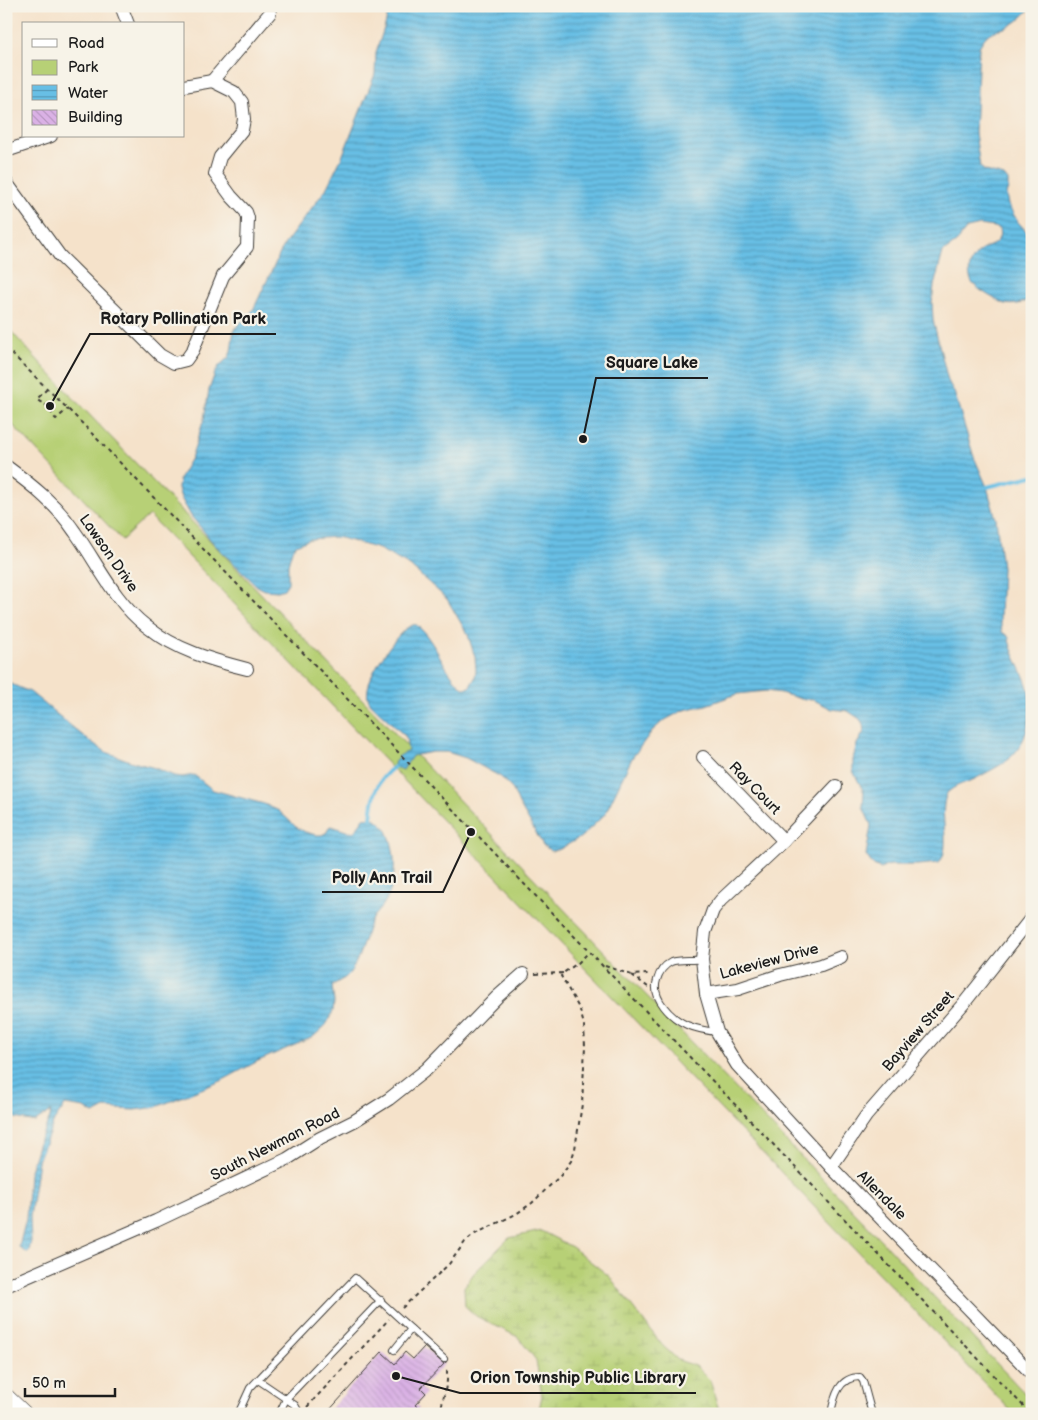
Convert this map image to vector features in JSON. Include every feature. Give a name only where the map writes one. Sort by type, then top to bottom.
[{"type":"street","points":[[121,6],[127,22]]},
{"type":"street","points":[[212,81],[270,13]]},
{"type":"street","points":[[6,182],[60,256],[160,355],[174,364],[186,360],[193,350],[223,276],[247,247],[248,218],[246,212],[231,196],[215,174],[220,157],[242,130],[244,119],[242,102],[234,92],[212,81],[185,86]]},
{"type":"street","points":[[6,151],[45,138]]},
{"type":"street","name":"Lawson Drive","points":[[6,466],[40,492],[60,512],[116,595],[146,626],[180,648],[222,663],[247,668]]},
{"type":"street","name":"Ray Court","points":[[703,757],[784,841]]},
{"type":"street","name":"Allendale","points":[[836,786],[784,841],[721,900],[713,910],[704,939],[702,959],[706,994],[717,1032],[737,1065],[831,1167],[1032,1374]]},
{"type":"street","name":"Bayview Street","points":[[831,1167],[866,1116],[965,1002],[1032,917]]},
{"type":"street","name":"Lakeview Drive","points":[[706,994],[738,988],[821,965],[841,957]]},
{"type":"street","name":"South Newman Road","points":[[6,1286],[156,1221],[269,1168],[354,1122],[427,1069],[523,974]]},
{"type":"street","points":[[6,1398],[23,1414]]},
{"type":"lane","points":[[702,959],[674,962],[663,967],[659,974],[655,992],[666,1009],[685,1024],[717,1032]]},
{"type":"lane","points":[[238,1414],[250,1388],[354,1278],[444,1359]]},
{"type":"lane","points":[[279,1414],[286,1399],[380,1300]]},
{"type":"lane","points":[[394,1350],[411,1329]]},
{"type":"lane","points":[[831,1414],[833,1400],[838,1387],[853,1377],[860,1378],[863,1381],[872,1414]]},
{"type":"lane","points":[[258,1380],[303,1411]]},
{"type":"path","points":[[6,348],[68,409],[396,750],[1031,1414]]},
{"type":"path","points":[[47,389],[37,400],[48,406],[56,419],[68,409]]},
{"type":"path","points":[[523,974],[563,973],[578,963],[589,952]]},
{"type":"path","points":[[603,966],[632,975],[655,992]]},
{"type":"path","points":[[303,1411],[381,1326],[449,1264],[466,1242],[475,1234],[516,1214],[532,1203],[561,1174],[571,1161],[575,1150],[582,1104],[585,1047],[584,1025],[580,1010],[562,979],[563,973]]},
{"type":"path","points":[[632,975],[659,974]]},
{"type":"path","points":[[440,1414],[448,1373],[444,1359]]},
{"type":"green space","points":[[6,326],[879,1238],[1032,1401],[1032,1414],[1014,1414],[149,515],[122,540],[6,418]]},
{"type":"green space","points":[[541,1231],[572,1247],[609,1276],[662,1345],[678,1360],[696,1366],[710,1380],[720,1414],[538,1414],[542,1396],[536,1360],[518,1337],[476,1316],[465,1306],[464,1287],[474,1273],[509,1238]]},
{"type":"water","points":[[388,6],[1032,6],[1014,23],[986,36],[979,47],[975,133],[980,167],[985,171],[1004,176],[1008,181],[1006,194],[1008,205],[1018,222],[1032,238],[1032,298],[1010,305],[1000,302],[973,284],[969,275],[972,261],[982,250],[996,242],[1000,235],[999,229],[995,227],[980,225],[967,228],[956,243],[943,252],[932,302],[933,320],[948,381],[954,392],[974,457],[987,487],[996,519],[1002,568],[1000,618],[1002,632],[1009,637],[1011,647],[1026,682],[1030,715],[1022,742],[1011,757],[994,769],[957,786],[947,793],[944,802],[945,848],[939,863],[891,865],[881,869],[872,864],[866,855],[871,825],[863,807],[864,792],[853,771],[853,759],[857,744],[864,732],[860,719],[848,711],[832,709],[814,700],[766,691],[737,694],[706,705],[684,710],[663,721],[652,731],[632,758],[605,814],[581,837],[560,849],[551,851],[543,845],[513,790],[501,777],[466,758],[447,752],[432,752],[412,756],[403,770],[394,767],[396,759],[408,751],[406,737],[371,704],[368,699],[368,687],[376,667],[394,640],[408,627],[416,625],[426,635],[451,674],[463,688],[469,688],[475,678],[475,657],[468,635],[447,599],[410,566],[379,549],[334,537],[310,539],[296,545],[292,550],[288,564],[288,583],[284,589],[278,591],[265,590],[257,586],[214,544],[191,516],[181,498],[178,488],[179,479],[191,458],[204,419],[209,390],[215,373],[219,366],[229,357],[234,330],[253,310],[284,245],[326,189],[342,157],[375,74],[376,52],[386,22]]},
{"type":"water","points":[[6,682],[30,692],[87,739],[106,752],[174,776],[194,775],[213,790],[264,804],[279,811],[296,827],[305,832],[322,835],[331,826],[354,832],[364,818],[377,820],[384,826],[390,837],[394,855],[394,874],[390,892],[370,922],[352,970],[346,977],[332,986],[333,1011],[326,1025],[313,1037],[258,1061],[221,1081],[156,1107],[134,1110],[105,1108],[94,1114],[85,1108],[65,1105],[54,1121],[38,1161],[30,1217],[31,1241],[29,1251],[26,1253],[19,1247],[26,1219],[29,1174],[51,1111],[35,1122],[6,1116]]},
{"type":"building","points":[[424,1347],[444,1364],[421,1388],[426,1393],[415,1405],[419,1408],[415,1414],[326,1414],[382,1352],[395,1364],[405,1352],[413,1359]]},
{"type":"waterway","points":[[987,487],[1032,476]]},
{"type":"waterway","points":[[371,818],[379,783],[394,767]]},
{"type":"place","name":"Rotary Pollination Park","points":[[50,406]]},
{"type":"place","name":"Square Lake","points":[[583,439]]},
{"type":"place","name":"Polly Ann Trail","points":[[471,832]]},
{"type":"place","name":"Orion Township Public Library","points":[[396,1376]]}]
